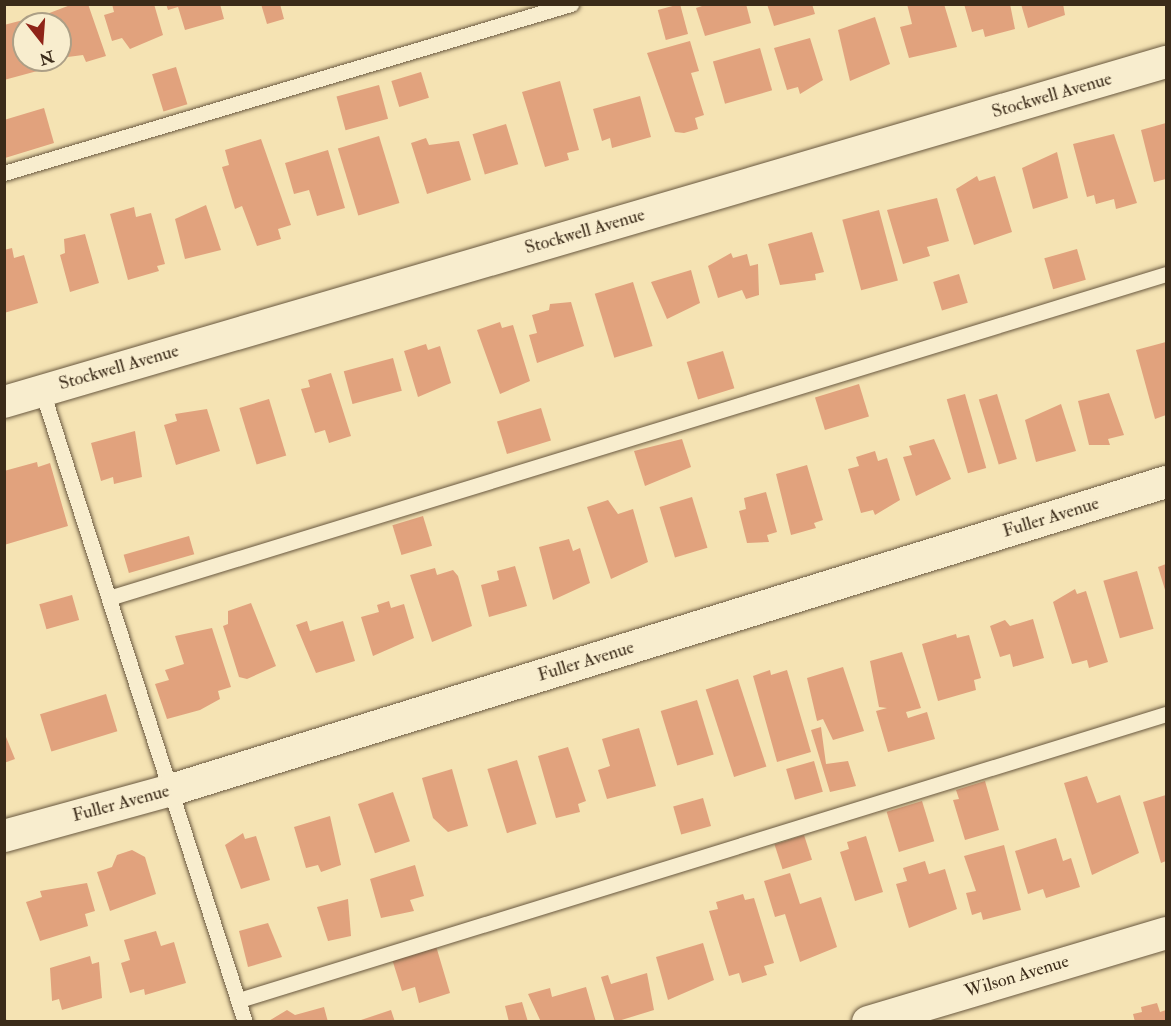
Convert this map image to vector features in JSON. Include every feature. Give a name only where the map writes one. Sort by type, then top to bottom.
[{"type":"street","name":"Stockwell Avenue","points":[[4,402],[1167,62]]},
{"type":"street","name":"Fuller Avenue","points":[[4,836],[171,790],[1167,482]]},
{"type":"street","name":"Wilson Avenue","points":[[868,1022],[1167,933]]},
{"type":"lane","points":[[4,173],[571,4]]},
{"type":"lane","points":[[112,597],[1167,274]]},
{"type":"lane","points":[[42,391],[112,597],[245,1022]]},
{"type":"lane","points":[[239,1000],[1167,714]]},
{"type":"building","points":[[73,4],[88,4],[106,56],[86,62],[83,55],[72,56],[72,12],[52,12]]},
{"type":"building","points":[[112,4],[154,4],[163,35],[130,49],[122,38],[112,41],[104,15],[114,12]]},
{"type":"building","points":[[166,4],[220,4],[224,19],[185,30],[178,7],[168,10]]},
{"type":"building","points":[[261,4],[280,4],[284,19],[267,24]]},
{"type":"building","points":[[680,4],[688,34],[666,40],[658,10]]},
{"type":"building","points":[[708,4],[746,4],[751,23],[705,36],[696,8]]},
{"type":"building","points":[[767,4],[812,4],[815,14],[774,26]]},
{"type":"building","points":[[907,4],[944,4],[957,47],[909,58],[900,27],[912,24]]},
{"type":"building","points":[[964,4],[1010,4],[1015,29],[985,37],[983,29],[972,32]]},
{"type":"building","points":[[1021,4],[1063,4],[1065,15],[1028,28]]},
{"type":"building","points":[[875,17],[890,64],[850,81],[838,30]]},
{"type":"building","points":[[12,23],[12,72],[34,72],[4,80],[4,25]]},
{"type":"building","points":[[810,38],[823,80],[800,94],[798,87],[787,90],[774,48]]},
{"type":"building","points":[[690,41],[699,71],[691,73],[704,115],[695,118],[698,129],[684,133],[675,132],[647,53]]},
{"type":"building","points":[[760,48],[772,90],[725,104],[713,62]]},
{"type":"building","points":[[176,67],[187,104],[163,112],[152,74]]},
{"type":"building","points":[[421,72],[429,98],[399,107],[391,81]]},
{"type":"building","points":[[560,81],[579,150],[567,153],[569,160],[545,167],[522,92]]},
{"type":"building","points":[[379,85],[388,119],[346,130],[336,96]]},
{"type":"building","points":[[640,96],[651,137],[612,148],[610,138],[602,141],[593,109]]},
{"type":"building","points":[[44,108],[54,143],[5,158],[4,120]]},
{"type":"building","points":[[1166,123],[1166,179],[1154,182],[1141,130]]},
{"type":"building","points":[[506,124],[518,164],[485,174],[473,134]]},
{"type":"building","points":[[1114,134],[1137,203],[1116,209],[1114,199],[1096,204],[1094,195],[1087,197],[1073,144]]},
{"type":"building","points":[[379,136],[399,203],[358,216],[338,149]]},
{"type":"building","points":[[426,138],[429,145],[459,141],[471,180],[427,194],[411,143]]},
{"type":"building","points":[[261,139],[291,225],[278,229],[281,239],[257,246],[242,206],[235,209],[222,167],[229,165],[225,150]]},
{"type":"building","points":[[328,150],[345,208],[317,216],[309,190],[294,194],[285,163]]},
{"type":"building","points":[[1057,152],[1068,198],[1033,209],[1022,168]]},
{"type":"building","points":[[977,176],[979,181],[995,176],[1012,232],[974,245],[956,189]]},
{"type":"building","points":[[937,198],[949,241],[927,247],[930,256],[903,264],[887,210]]},
{"type":"building","points":[[206,205],[221,250],[185,259],[175,219]]},
{"type":"building","points":[[134,207],[136,217],[151,213],[165,264],[157,266],[159,271],[128,280],[110,214]]},
{"type":"building","points":[[879,210],[898,281],[861,290],[842,220]]},
{"type":"building","points":[[812,232],[824,272],[815,274],[816,280],[780,285],[768,244]]},
{"type":"building","points":[[85,234],[99,283],[70,292],[60,255],[65,253],[64,239]]},
{"type":"building","points":[[12,248],[14,258],[24,255],[38,303],[4,313],[4,250]]},
{"type":"building","points":[[1077,249],[1086,280],[1053,289],[1044,258]]},
{"type":"building","points":[[731,253],[733,258],[747,254],[750,266],[758,264],[759,295],[746,299],[742,290],[718,298],[708,266]]},
{"type":"building","points":[[691,270],[700,303],[667,319],[651,282]]},
{"type":"building","points":[[959,274],[968,303],[942,311],[933,282]]},
{"type":"building","points":[[633,282],[653,346],[614,358],[595,294]]},
{"type":"building","points":[[571,302],[584,346],[537,363],[529,335],[537,333],[532,315],[549,310],[550,304]]},
{"type":"building","points":[[500,322],[502,328],[513,325],[530,381],[500,394],[477,330]]},
{"type":"building","points":[[1166,342],[1166,415],[1155,419],[1136,350]]},
{"type":"building","points":[[426,344],[428,350],[440,346],[451,383],[418,397],[404,351]]},
{"type":"building","points":[[723,351],[734,388],[698,399],[687,362]]},
{"type":"building","points":[[393,358],[402,391],[353,404],[344,371]]},
{"type":"building","points":[[331,373],[351,436],[329,443],[325,430],[315,433],[301,389],[310,387],[308,380]]},
{"type":"building","points":[[859,384],[869,417],[825,430],[815,397]]},
{"type":"building","points":[[1109,393],[1124,435],[1108,439],[1110,445],[1089,445],[1078,401]]},
{"type":"building","points":[[965,394],[986,468],[968,473],[947,399]]},
{"type":"building","points":[[997,394],[1017,459],[999,465],[979,400]]},
{"type":"building","points":[[269,399],[286,455],[257,464],[239,408]]},
{"type":"building","points":[[1061,404],[1076,451],[1036,462],[1025,420]]},
{"type":"building","points":[[541,408],[551,441],[507,454],[497,421]]},
{"type":"building","points":[[207,409],[220,451],[176,465],[164,425],[177,421],[175,414]]},
{"type":"building","points":[[135,431],[142,477],[114,484],[113,477],[101,481],[91,443]]},
{"type":"building","points":[[682,439],[691,467],[645,486],[634,451]]},
{"type":"building","points":[[934,439],[951,479],[916,496],[903,457],[912,455],[909,446]]},
{"type":"building","points":[[875,451],[878,461],[887,458],[900,500],[875,515],[873,510],[861,513],[848,469],[859,466],[856,457]]},
{"type":"building","points":[[37,462],[38,467],[50,463],[68,526],[4,545],[4,471]]},
{"type":"building","points":[[807,465],[823,520],[814,523],[816,528],[791,535],[776,474]]},
{"type":"building","points":[[766,492],[777,532],[767,535],[769,542],[747,543],[739,511],[746,509],[744,498]]},
{"type":"building","points":[[692,497],[707,548],[675,558],[659,507]]},
{"type":"building","points":[[608,500],[618,514],[633,509],[648,562],[611,579],[587,507]]},
{"type":"building","points":[[423,516],[432,546],[401,555],[392,525]]},
{"type":"building","points":[[189,536],[194,554],[129,573],[124,555]]},
{"type":"building","points":[[569,539],[573,551],[580,548],[590,583],[553,600],[539,547]]},
{"type":"building","points":[[1166,564],[1166,593],[1158,567]]},
{"type":"building","points":[[515,566],[527,606],[489,617],[481,585],[499,580],[497,571]]},
{"type":"building","points":[[435,568],[437,575],[453,570],[458,576],[472,626],[432,642],[410,575]]},
{"type":"building","points":[[1137,571],[1154,629],[1120,638],[1103,581]]},
{"type":"building","points":[[1075,589],[1077,594],[1086,591],[1108,662],[1089,668],[1087,660],[1072,664],[1053,602]]},
{"type":"building","points":[[72,595],[79,620],[46,629],[39,604]]},
{"type":"building","points":[[389,601],[391,608],[404,604],[414,638],[373,656],[361,617],[379,612],[377,605]]},
{"type":"building","points":[[251,603],[276,666],[247,679],[239,677],[223,626],[228,624],[228,611]]},
{"type":"building","points":[[1033,619],[1044,658],[1013,667],[1010,654],[1000,657],[990,626],[1005,620],[1010,626]]},
{"type":"building","points":[[307,621],[310,631],[343,621],[355,661],[316,673],[296,625]]},
{"type":"building","points":[[212,628],[231,687],[218,691],[220,699],[200,710],[167,719],[155,684],[169,680],[165,670],[184,664],[175,636]]},
{"type":"building","points":[[956,634],[957,638],[969,635],[981,678],[974,680],[976,690],[938,701],[922,644]]},
{"type":"building","points":[[902,652],[921,708],[906,712],[908,718],[927,712],[935,739],[888,752],[876,711],[887,708],[879,707],[870,661]]},
{"type":"building","points":[[843,667],[864,731],[833,740],[823,719],[817,721],[807,678]]},
{"type":"building","points":[[770,670],[771,675],[787,670],[811,752],[777,762],[753,676]]},
{"type":"building","points":[[738,679],[766,766],[734,777],[706,690]]},
{"type":"building","points":[[106,694],[117,731],[51,751],[40,714]]},
{"type":"building","points":[[697,700],[714,755],[677,766],[661,711]]},
{"type":"building","points":[[821,727],[826,764],[848,761],[856,786],[830,792],[811,730]]},
{"type":"building","points":[[639,728],[656,786],[607,799],[598,770],[610,766],[602,739]]},
{"type":"building","points":[[4,732],[15,759],[4,763]]},
{"type":"building","points":[[568,747],[586,801],[578,804],[580,812],[556,818],[538,756]]},
{"type":"building","points":[[517,760],[537,824],[507,833],[487,769]]},
{"type":"building","points":[[814,761],[823,792],[795,800],[786,769]]},
{"type":"building","points":[[452,769],[468,826],[448,832],[433,818],[422,778]]},
{"type":"building","points":[[1087,776],[1097,803],[1120,795],[1139,853],[1092,875],[1064,783]]},
{"type":"building","points":[[985,781],[999,830],[965,840],[953,800],[959,799],[956,790]]},
{"type":"building","points":[[393,792],[410,841],[375,853],[358,804]]},
{"type":"building","points":[[1166,795],[1166,861],[1161,863],[1143,802]]},
{"type":"building","points":[[703,798],[711,826],[681,834],[673,807]]},
{"type":"building","points":[[922,801],[934,841],[899,852],[887,812]]},
{"type":"building","points":[[330,816],[341,865],[321,872],[318,865],[306,868],[294,827]]},
{"type":"building","points":[[243,833],[245,839],[256,836],[270,880],[241,889],[225,845]]},
{"type":"building","points":[[804,835],[812,860],[783,869],[775,845]]},
{"type":"building","points":[[866,836],[883,892],[855,901],[840,852],[849,849],[847,842]]},
{"type":"building","points":[[1056,838],[1063,861],[1071,858],[1080,887],[1046,898],[1043,889],[1028,894],[1015,851]]},
{"type":"building","points":[[1004,845],[1021,910],[983,920],[981,912],[972,915],[966,893],[976,891],[964,856]]},
{"type":"building","points":[[132,850],[145,857],[156,894],[110,911],[97,872],[112,867],[117,855]]},
{"type":"building","points":[[925,861],[929,874],[945,869],[957,909],[909,928],[896,884],[907,881],[903,868]]},
{"type":"building","points":[[415,865],[424,896],[410,900],[414,911],[381,918],[370,879]]},
{"type":"building","points":[[790,873],[800,904],[821,897],[837,947],[800,962],[785,914],[775,917],[764,881]]},
{"type":"building","points":[[87,883],[95,911],[85,914],[88,926],[40,941],[26,902],[42,897],[40,891]]},
{"type":"building","points":[[743,894],[745,900],[754,898],[774,963],[764,966],[767,975],[742,983],[739,973],[729,976],[709,911],[718,909],[716,902]]},
{"type":"building","points":[[348,899],[351,936],[328,941],[317,907]]},
{"type":"building","points":[[268,923],[282,957],[248,967],[239,931]]},
{"type":"building","points":[[156,931],[161,946],[174,942],[186,983],[145,995],[144,989],[130,993],[121,963],[130,960],[124,940]]},
{"type":"building","points":[[703,943],[714,980],[668,1000],[656,957]]},
{"type":"building","points":[[436,946],[450,993],[419,1003],[415,987],[402,991],[392,959]]},
{"type":"building","points":[[90,956],[92,964],[99,962],[102,998],[62,1010],[59,999],[52,1001],[50,968]]},
{"type":"building","points":[[647,973],[654,1010],[615,1022],[601,977],[608,975],[611,984]]},
{"type":"building","points":[[586,987],[596,1022],[541,1022],[528,994],[550,988],[552,997]]},
{"type":"building","points":[[522,1002],[528,1022],[509,1022],[505,1006]]},
{"type":"building","points":[[1157,1003],[1160,1012],[1166,1010],[1166,1022],[1135,1022],[1133,1014],[1142,1012],[1141,1007]]},
{"type":"building","points":[[324,1007],[328,1022],[267,1022],[287,1010],[295,1015]]},
{"type":"building","points":[[391,1010],[395,1022],[358,1022],[358,1021]]}]
